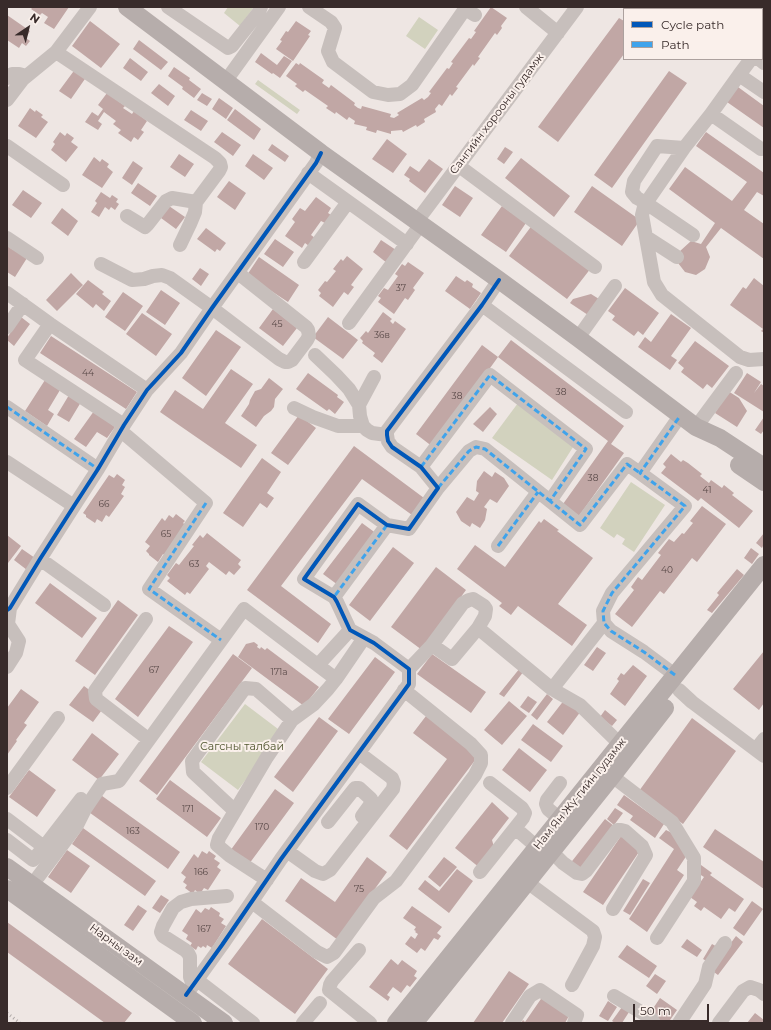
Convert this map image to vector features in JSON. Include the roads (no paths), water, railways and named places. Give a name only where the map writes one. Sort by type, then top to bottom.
[{"type":"main road","points":[[127,7],[321,153],[578,338],[680,416],[696,427],[720,438],[764,468]]},
{"type":"main road","points":[[696,427],[711,446],[764,482]]},
{"type":"main road","name":"Нам Ян Жү-гийн гудамж","points":[[396,1023],[544,849],[612,776],[677,683],[764,565]]},
{"type":"main road","name":"Нам Ян Жү-гийн гудамж","points":[[414,1023],[527,882],[560,819],[620,744],[677,683],[764,584]]},
{"type":"main road","name":"Нарны зам","points":[[7,867],[192,987],[224,1023]]},
{"type":"main road","name":"Нарны зам","points":[[7,889],[174,1016],[193,1023]]},
{"type":"street","points":[[7,100],[26,76],[56,52],[90,7]]},
{"type":"street","points":[[168,7],[228,48],[232,46],[259,12],[261,7]]},
{"type":"street","points":[[225,82],[279,7]]},
{"type":"street","points":[[309,7],[331,22],[335,28],[328,52],[333,62],[374,92],[388,95],[400,94],[412,85],[465,9],[475,15]]},
{"type":"street","points":[[526,7],[558,32]]},
{"type":"street","name":"Сангийн хорооны гудамж","points":[[348,323],[407,244],[419,223],[459,166],[576,7]]},
{"type":"street","points":[[56,52],[220,162],[221,167],[219,171],[196,202],[195,212],[180,245]]},
{"type":"street","points":[[749,60],[711,114],[684,148],[646,203],[642,215],[654,282],[662,295],[740,357],[749,360],[764,359]]},
{"type":"street","points":[[7,78],[12,74],[26,76]]},
{"type":"street","points":[[739,75],[764,92]]},
{"type":"street","points":[[711,114],[761,149]]},
{"type":"street","points":[[7,146],[63,185]]},
{"type":"street","points":[[684,148],[657,146],[634,181],[632,192],[637,198],[693,235]]},
{"type":"street","points":[[7,667],[16,653],[19,641],[8,624],[8,609],[147,390],[181,353],[321,153]]},
{"type":"street","points":[[459,166],[595,267]]},
{"type":"street","points":[[308,173],[407,244]]},
{"type":"street","points":[[127,216],[144,227],[166,201],[172,198],[196,202]]},
{"type":"street","points":[[304,262],[348,202]]},
{"type":"street","points":[[646,237],[677,258]]},
{"type":"street","points":[[7,238],[36,258]]},
{"type":"street","points":[[101,264],[132,280],[162,275],[170,278],[279,359],[285,362],[292,360],[307,340],[308,330],[238,273]]},
{"type":"street","points":[[438,488],[421,467],[392,447],[388,441],[387,431],[482,305],[499,280]]},
{"type":"street","points":[[578,338],[615,286]]},
{"type":"street","points":[[7,293],[147,390]]},
{"type":"street","points":[[7,326],[23,304]]},
{"type":"street","points":[[482,305],[626,412]]},
{"type":"street","points":[[50,324],[25,360],[123,428],[206,503],[150,589],[221,640]]},
{"type":"street","points":[[315,355],[349,389],[359,405],[360,416],[366,430],[372,433],[387,436]]},
{"type":"street","points":[[696,427],[736,372]]},
{"type":"street","points":[[421,467],[490,375],[586,449],[550,501]]},
{"type":"street","points":[[359,405],[374,378]]},
{"type":"street","points":[[7,407],[98,469]]},
{"type":"street","points":[[294,408],[338,426],[363,426]]},
{"type":"street","points":[[640,472],[680,416]]},
{"type":"street","points":[[409,669],[374,643],[350,630],[334,598],[304,579],[358,504],[387,525],[409,529],[438,488],[469,452],[476,447],[485,449],[580,525],[627,464],[685,506],[612,593],[602,611],[604,623],[611,631],[644,652],[677,683],[692,702],[761,748]]},
{"type":"street","points":[[7,462],[74,506]]},
{"type":"street","points":[[498,546],[538,492]]},
{"type":"street","points":[[334,598],[387,525]]},
{"type":"street","points":[[40,559],[104,605]]},
{"type":"street","points":[[192,987],[287,851],[409,684],[409,669],[432,645],[463,603],[473,599],[484,606],[486,609],[485,616],[478,628],[452,659],[432,645]]},
{"type":"street","points":[[38,877],[77,825],[85,809],[102,784],[119,781],[148,739],[244,609],[336,679]]},
{"type":"street","points":[[146,619],[95,691],[96,699],[148,739]]},
{"type":"street","points":[[552,689],[604,623]]},
{"type":"street","points":[[478,628],[552,689],[580,705],[620,744]]},
{"type":"street","points":[[318,665],[350,630]]},
{"type":"street","points":[[267,880],[230,856],[217,845],[219,838],[267,757],[292,720],[314,704],[328,689],[364,638]]},
{"type":"street","points":[[235,811],[193,772],[192,761],[245,688],[256,689],[292,720]]},
{"type":"street","points":[[252,902],[317,952],[327,957],[334,953],[374,898],[396,881],[475,775],[481,763],[481,755],[471,744],[404,690]]},
{"type":"street","points":[[7,788],[58,718]]},
{"type":"street","points":[[287,851],[315,871],[323,874],[330,870],[393,790],[394,783],[392,778],[359,753]]},
{"type":"street","points":[[612,776],[672,822],[694,858],[694,881],[657,938]]},
{"type":"street","points":[[480,872],[523,818],[525,813],[522,808],[490,783]]},
{"type":"street","points":[[560,783],[547,800],[546,804],[548,809],[560,819]]},
{"type":"street","points":[[328,822],[355,788],[359,788],[371,799],[370,805],[345,840],[346,849]]},
{"type":"street","points":[[7,840],[32,860],[44,847],[81,799]]},
{"type":"street","points":[[7,819],[44,847]]},
{"type":"street","points":[[515,828],[577,873],[582,874],[586,871],[617,830],[625,831],[642,846],[646,855],[613,909]]},
{"type":"street","points":[[527,882],[593,931],[595,937],[593,946],[572,985]]},
{"type":"street","points":[[227,896],[202,898],[182,902],[174,908],[161,932],[163,936],[188,953],[190,957],[190,977],[192,987],[253,1023]]},
{"type":"street","points":[[679,1023],[705,984],[709,967],[725,942]]},
{"type":"street","points":[[359,950],[332,981],[329,990],[370,1023]]},
{"type":"street","points":[[719,1023],[743,992],[750,987],[759,990],[764,994]]},
{"type":"street","points":[[512,1023],[530,996],[540,990],[577,1015],[574,1023]]},
{"type":"street","points":[[614,996],[651,1018],[654,1023]]},
{"type":"street","points":[[303,1023],[320,1003]]},
{"type":"railway","points":[[7,1013],[20,1023]]},
{"type":"park label","name":"Сагсны талбай","points":[[242,747]]}]
